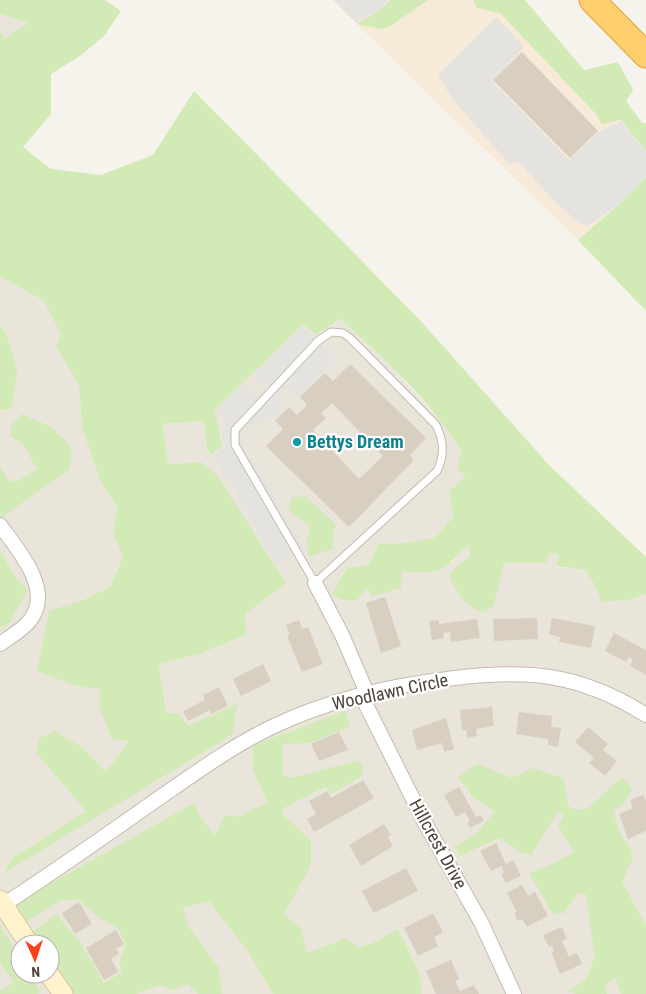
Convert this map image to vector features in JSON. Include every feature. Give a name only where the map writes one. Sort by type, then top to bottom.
[{"type":"highway","points":[[592,0],[646,55]]},
{"type":"street","points":[[0,525],[27,564],[35,582],[36,608],[30,620],[0,644]]},
{"type":"street","name":"Hillcrest Drive","points":[[315,583],[342,635],[364,694],[425,824],[482,924],[514,994]]},
{"type":"street","name":"Woodlawn Circle","points":[[2,903],[246,740],[307,712],[364,694],[482,674],[527,673],[554,677],[602,691],[646,715]]},
{"type":"street","points":[[2,903],[22,934]]},
{"type":"lane","points":[[331,332],[343,333],[436,425],[443,443],[443,454],[437,471],[315,583],[238,451],[235,445],[235,430],[318,341],[331,332]]},
{"type":"shaded area","points":[[332,0],[473,0],[477,8],[500,13],[595,113],[602,123],[621,120],[646,151],[646,177],[644,181],[578,240]]},
{"type":"shaded area","points":[[334,0],[388,0],[377,11],[356,23]]},
{"type":"shaded area","points":[[0,14],[28,23],[4,39],[0,32]]},
{"type":"shaded area","points":[[496,17],[524,47],[492,81],[569,160],[600,131],[621,121],[646,152],[646,175],[643,180],[618,205],[588,226],[579,223],[555,202],[518,161],[510,165],[453,100],[438,75]]},
{"type":"shaded area","points":[[0,276],[44,301],[62,334],[69,368],[79,385],[82,429],[102,485],[117,507],[113,534],[123,557],[110,587],[83,600],[73,685],[101,690],[99,707],[129,741],[106,773],[83,748],[36,753],[86,811],[12,858],[4,872],[232,735],[188,726],[166,713],[159,664],[199,654],[246,635],[201,462],[168,464],[163,424],[204,421],[207,449],[212,455],[222,447],[215,410],[303,324],[316,335],[340,319],[385,360],[449,430],[462,451],[466,477],[449,491],[453,517],[436,537],[406,543],[378,544],[369,565],[347,568],[331,595],[367,587],[402,571],[451,563],[467,546],[470,549],[469,557],[494,604],[504,563],[546,563],[548,553],[559,555],[557,567],[585,570],[596,587],[601,602],[629,600],[646,594],[646,994],[0,994],[0,410],[3,411],[6,333],[0,325]]},
{"type":"shaded area","points":[[304,327],[336,360],[300,397],[286,386],[278,395],[284,405],[269,421],[265,417],[259,423],[245,426],[241,438],[242,444],[275,496],[303,547],[276,565],[239,497],[213,456],[226,446],[222,434],[227,421],[217,409],[242,385],[254,397],[260,398],[265,393],[264,386],[254,376]]},
{"type":"green space","points":[[0,0],[105,0],[121,11],[104,36],[80,56],[51,74],[51,114],[23,147],[51,169],[101,175],[153,155],[194,91],[418,318],[549,465],[646,557],[646,594],[629,600],[601,602],[596,587],[585,570],[557,566],[559,555],[549,553],[546,563],[504,563],[494,605],[485,612],[467,603],[454,586],[449,574],[469,557],[470,549],[467,546],[451,562],[439,570],[433,572],[402,571],[401,588],[372,596],[367,588],[357,600],[345,600],[331,595],[347,568],[369,565],[378,544],[406,543],[436,537],[453,517],[449,491],[466,477],[457,468],[462,451],[436,415],[374,349],[340,319],[316,335],[303,324],[215,410],[222,447],[211,455],[207,449],[204,421],[163,424],[168,464],[201,462],[217,475],[286,583],[245,614],[246,635],[199,654],[159,664],[166,713],[179,714],[188,726],[237,704],[232,735],[4,873],[12,858],[86,811],[36,753],[39,738],[55,731],[83,748],[106,772],[129,741],[112,739],[99,707],[100,690],[73,685],[37,671],[49,611],[83,600],[110,587],[123,557],[113,534],[117,507],[102,485],[82,429],[79,385],[56,346],[61,334],[44,301],[0,276],[0,31],[4,39],[28,23],[0,14]]},
{"type":"green space","points":[[390,0],[428,0],[389,27],[382,29],[357,24],[378,11]]},
{"type":"green space","points":[[473,0],[525,0],[584,70],[618,62],[633,90],[626,101],[642,123],[646,123],[646,151],[621,120],[602,124],[595,113],[500,13],[477,8]]},
{"type":"green space","points":[[646,177],[646,311],[578,240],[618,205]]},
{"type":"green space","points":[[0,325],[6,333],[17,369],[12,407],[8,410],[0,410]]},
{"type":"green space","points":[[22,414],[49,426],[71,446],[70,469],[0,517],[0,467],[8,480],[16,482],[37,469],[23,444],[10,436],[12,425]]},
{"type":"green space","points":[[305,496],[336,525],[333,532],[333,549],[309,557],[307,541],[310,526],[289,511],[291,498]]},
{"type":"green space","points":[[0,551],[17,580],[28,590],[9,623],[0,628]]},
{"type":"green space","points":[[345,711],[350,726],[310,743],[282,744],[283,775],[291,778],[357,761],[363,765],[361,777],[331,794],[326,786],[282,809],[284,816],[311,840],[311,865],[284,914],[301,929],[307,953],[347,938],[359,948],[371,944],[398,929],[420,975],[421,994],[273,994],[247,950],[209,901],[183,908],[188,926],[219,968],[222,994],[198,994],[188,984],[172,990],[159,985],[136,994],[72,994],[60,975],[60,934],[33,934],[32,932],[56,914],[80,942],[104,983],[121,973],[120,959],[126,945],[118,928],[98,917],[79,900],[62,900],[25,922],[16,903],[194,803],[199,815],[215,836],[225,815],[240,817],[267,802],[253,770],[253,745]]},
{"type":"green space","points":[[477,764],[512,778],[533,768],[563,778],[568,806],[577,810],[587,809],[622,777],[632,789],[624,803],[613,811],[619,832],[631,850],[633,858],[622,882],[646,926],[646,994],[621,994],[615,977],[605,986],[607,994],[576,994],[568,991],[586,980],[595,957],[586,894],[578,893],[564,913],[553,914],[529,873],[553,864],[574,852],[558,826],[564,816],[559,810],[531,855],[522,853],[500,838],[460,856],[455,846],[477,833],[495,811],[475,799],[458,777]]},
{"type":"green space","points":[[0,925],[10,942],[10,977],[0,963]]},
{"type":"green space","points":[[11,984],[35,984],[40,992],[38,994],[0,994],[0,991]]},
{"type":"building","points":[[522,52],[598,131],[570,158],[493,80]]},
{"type":"building","name":"Bettys Dream","points":[[350,364],[426,438],[410,455],[414,460],[349,527],[266,446],[283,429],[275,421],[289,407],[297,415],[307,405],[300,397],[325,373],[333,381]],"holes":[[[332,403],[383,456],[359,479],[313,430],[326,418],[321,413]]]},
{"type":"building","points":[[385,597],[401,646],[381,653],[366,603]]},
{"type":"building","points":[[537,618],[538,639],[494,641],[493,619]]},
{"type":"building","points":[[552,618],[595,626],[591,648],[559,642],[560,637],[549,634]]},
{"type":"building","points":[[477,619],[480,638],[451,642],[450,632],[443,633],[444,638],[432,640],[429,621],[439,620],[439,624]]},
{"type":"building","points":[[299,620],[302,629],[308,627],[323,664],[302,672],[287,636],[290,634],[286,625]]},
{"type":"building","points":[[614,633],[646,650],[646,675],[630,666],[633,659],[629,657],[626,662],[605,651]]},
{"type":"building","points":[[263,664],[271,681],[241,696],[233,679]]},
{"type":"building","points":[[219,687],[228,706],[211,714],[210,710],[188,721],[183,711],[205,700],[203,695]]},
{"type":"building","points":[[492,707],[494,726],[476,729],[477,736],[467,738],[466,730],[462,730],[460,710]]},
{"type":"building","points":[[519,712],[552,716],[551,727],[561,728],[558,747],[548,745],[548,739],[516,734]]},
{"type":"building","points":[[446,718],[454,749],[444,752],[442,743],[417,750],[412,730]]},
{"type":"building","points":[[588,727],[608,744],[603,750],[617,761],[605,776],[589,763],[594,758],[575,742]]},
{"type":"building","points":[[339,732],[348,750],[319,761],[311,744]]},
{"type":"building","points":[[363,780],[374,798],[314,832],[307,819],[316,814],[309,801],[327,791],[331,798]]},
{"type":"building","points":[[459,787],[476,817],[481,815],[484,821],[470,828],[467,822],[470,821],[465,812],[456,817],[444,795]]},
{"type":"building","points":[[643,795],[646,800],[646,831],[628,839],[619,814],[633,808],[630,800]]},
{"type":"building","points":[[384,824],[391,835],[388,837],[393,846],[361,866],[349,845]]},
{"type":"building","points":[[496,843],[506,864],[513,860],[521,876],[506,883],[501,874],[504,873],[501,866],[491,871],[480,851]]},
{"type":"building","points":[[406,868],[418,891],[374,913],[362,891]]},
{"type":"building","points":[[522,885],[528,896],[535,892],[548,916],[527,927],[522,919],[518,921],[514,913],[517,912],[507,893]]},
{"type":"building","points":[[79,902],[92,924],[75,934],[62,913]]},
{"type":"building","points":[[433,913],[443,932],[434,937],[438,946],[418,956],[404,928]]},
{"type":"building","points":[[562,927],[567,939],[562,941],[569,957],[577,953],[582,964],[560,974],[551,952],[554,951],[552,946],[549,947],[543,935]]},
{"type":"building","points":[[116,930],[124,944],[116,949],[119,954],[111,959],[118,972],[104,980],[86,948]]},
{"type":"building","points":[[451,960],[459,979],[455,981],[460,991],[474,985],[479,994],[436,994],[426,971]]},
{"type":"place","name":"Bettys Dream","points":[[297,442]]}]
